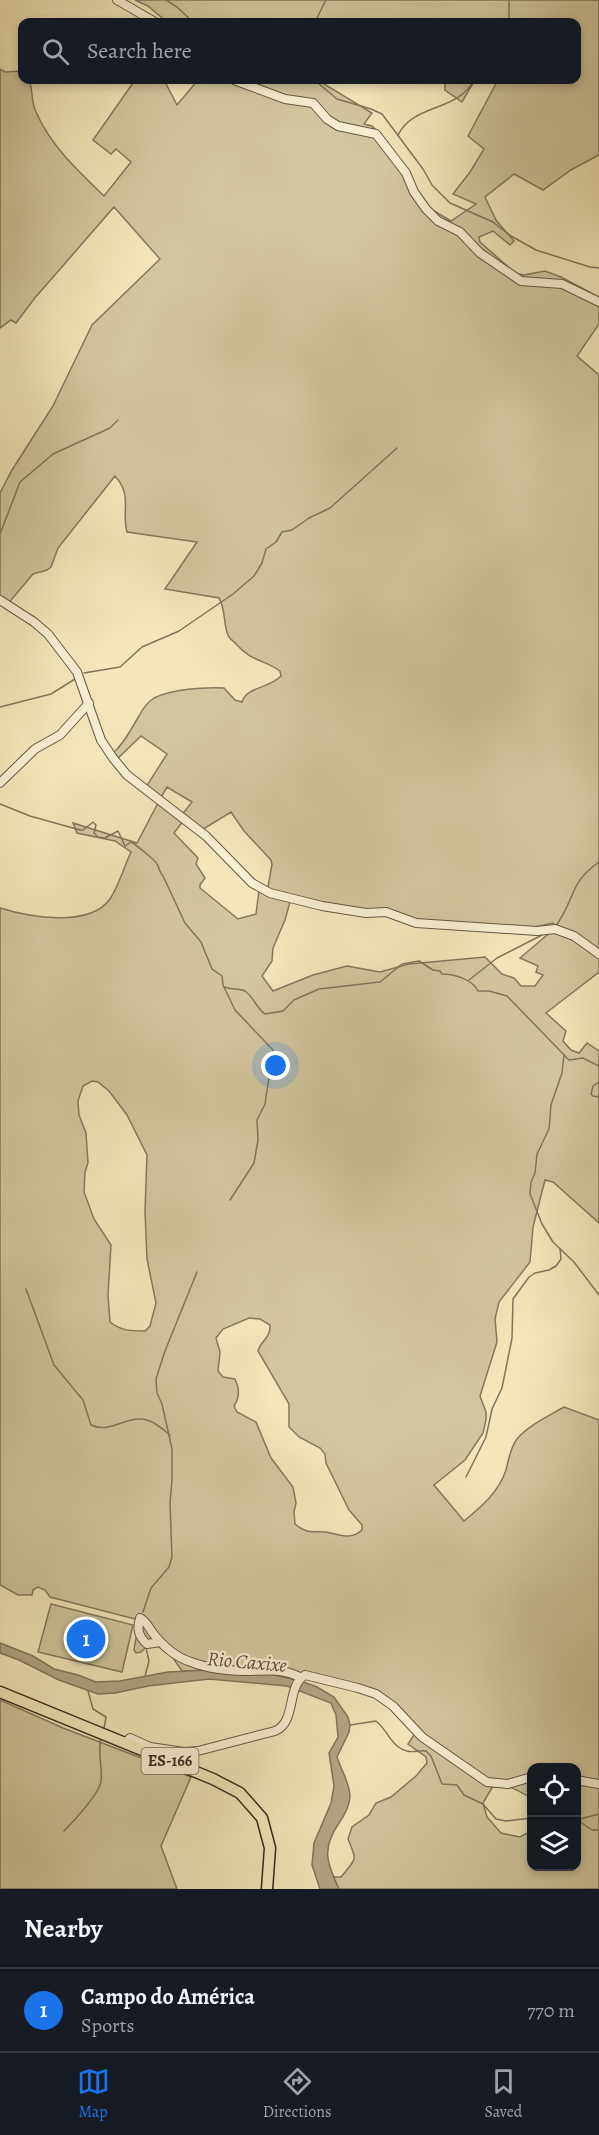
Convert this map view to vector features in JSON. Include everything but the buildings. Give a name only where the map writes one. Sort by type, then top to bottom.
[{"type":"main road","name":"ES-166","points":[[0,1692],[240,1792],[262,1818],[270,1848],[267,1889]]},
{"type":"street","points":[[117,0],[148,18]]},
{"type":"street","points":[[245,84],[285,99],[313,103],[327,119],[338,126],[376,134],[406,173],[414,192],[426,209],[438,221],[460,232],[480,253],[521,281],[562,284],[599,302]]},
{"type":"street","points":[[0,600],[48,634],[77,672],[101,740],[127,775],[206,836],[252,883],[270,893],[322,906],[366,913],[386,912],[416,923],[537,931],[555,929],[574,936],[599,954]]},
{"type":"street","points":[[0,783],[35,749],[60,735],[89,703]]},
{"type":"street","points":[[160,1642],[177,1656],[193,1663],[251,1671],[267,1669],[290,1672],[299,1679]]},
{"type":"street","points":[[125,1743],[129,1738],[150,1747],[183,1752],[198,1751],[275,1731],[285,1724],[294,1691],[299,1679],[305,1675],[376,1694],[393,1706],[422,1737],[487,1782],[508,1784],[527,1778]]},
{"type":"street","points":[[581,1781],[599,1784]]},
{"type":"shaded area","points":[[135,0],[599,0],[599,155],[571,170],[543,190],[514,174],[485,197],[496,220],[514,241],[510,245],[493,231],[479,237],[480,242],[515,273],[524,275],[545,271],[599,297],[599,324],[577,356],[599,375],[599,972],[546,1013],[566,1031],[563,1041],[571,1050],[579,1053],[587,1043],[599,1051],[599,1223],[553,1182],[545,1180],[533,1227],[530,1262],[499,1302],[495,1319],[497,1342],[480,1396],[486,1412],[483,1433],[465,1460],[434,1485],[464,1521],[483,1505],[499,1485],[513,1446],[527,1429],[564,1407],[599,1420],[599,1889],[339,1889],[333,1877],[341,1877],[354,1859],[348,1839],[352,1827],[369,1815],[376,1803],[391,1797],[416,1776],[427,1763],[426,1757],[408,1744],[416,1732],[376,1695],[312,1675],[297,1680],[269,1674],[211,1670],[182,1671],[173,1658],[155,1644],[148,1645],[141,1652],[136,1653],[134,1650],[139,1620],[50,1597],[45,1590],[38,1587],[33,1590],[32,1595],[18,1595],[0,1585],[0,908],[58,918],[88,914],[100,908],[113,894],[131,852],[115,841],[77,833],[73,823],[137,843],[159,801],[181,816],[192,802],[167,787],[160,799],[146,787],[167,754],[141,736],[116,760],[112,754],[124,741],[147,704],[154,698],[198,688],[224,688],[235,700],[242,702],[248,693],[281,676],[280,671],[248,654],[229,638],[219,598],[165,589],[197,542],[127,532],[124,490],[115,476],[58,548],[51,567],[33,574],[7,605],[0,599],[0,493],[53,406],[92,325],[160,259],[114,207],[16,323],[11,320],[0,328],[0,69],[5,72],[18,71],[18,84],[30,84],[34,108],[49,136],[104,196],[131,162],[116,149],[111,154],[93,140],[132,84],[166,84],[177,105],[195,84],[324,84],[372,113],[364,124],[372,126],[382,136],[408,178],[431,209],[451,221],[476,204],[453,194],[484,149],[468,136],[496,84],[581,84],[581,18],[162,18],[148,6]],"holes":[[[231,812],[244,831],[271,860],[272,864],[268,887],[259,891],[256,914],[238,919],[200,888],[205,878],[196,864],[198,858],[174,833],[184,820],[200,831]],[[291,898],[407,919],[529,928],[553,923],[555,925],[554,929],[520,958],[538,966],[536,972],[543,975],[535,986],[521,986],[514,978],[502,974],[485,957],[409,964],[380,972],[347,966],[313,975],[273,991],[262,976],[272,961],[273,948],[285,920]],[[92,1081],[98,1082],[109,1091],[127,1115],[147,1155],[145,1211],[147,1259],[156,1303],[150,1326],[145,1331],[126,1330],[110,1322],[108,1295],[111,1245],[94,1219],[84,1192],[88,1163],[86,1133],[79,1115],[78,1101],[83,1086]],[[249,1318],[260,1319],[270,1325],[269,1333],[258,1351],[289,1404],[289,1427],[299,1437],[320,1448],[325,1454],[326,1463],[349,1510],[362,1525],[362,1530],[358,1533],[344,1536],[309,1531],[295,1524],[296,1503],[293,1487],[271,1458],[256,1422],[237,1412],[234,1406],[239,1393],[238,1386],[235,1379],[223,1377],[218,1371],[220,1352],[216,1338],[223,1329]]]},
{"type":"shaded area","points":[[445,84],[473,84],[462,102],[445,90]]},
{"type":"shaded area","points":[[51,1604],[133,1625],[122,1672],[38,1652]]},
{"type":"shaded area","points":[[0,1643],[33,1656],[54,1669],[96,1682],[120,1681],[168,1672],[211,1670],[269,1674],[301,1681],[334,1697],[348,1717],[350,1725],[337,1757],[349,1787],[350,1797],[328,1848],[329,1864],[339,1889],[320,1889],[312,1865],[314,1843],[331,1803],[334,1786],[329,1753],[338,1737],[336,1715],[331,1703],[287,1686],[209,1679],[98,1694],[59,1680],[0,1653]]},
{"type":"shaded area","points":[[0,1700],[63,1728],[191,1777],[161,1846],[177,1889],[0,1889]]},
{"type":"waterway","points":[[166,0],[189,18]]},
{"type":"waterway","points":[[317,18],[326,0]]},
{"type":"waterway","points":[[509,0],[509,18]]},
{"type":"waterway","points":[[319,84],[337,99],[382,114],[423,169],[432,185],[450,203],[493,222],[511,236],[536,250],[599,268]]},
{"type":"waterway","points":[[398,135],[414,117],[458,98],[471,84]]},
{"type":"waterway","points":[[0,534],[20,482],[53,454],[110,428],[118,420]]},
{"type":"waterway","points":[[84,673],[120,667],[142,647],[179,631],[233,594],[254,576],[262,563],[266,549],[276,542],[282,532],[292,530],[309,518],[330,508],[397,448]]},
{"type":"waterway","points":[[0,707],[51,694],[75,679]]},
{"type":"waterway","points":[[0,804],[30,816],[80,830],[93,822],[96,825],[94,833],[98,837],[105,838],[118,831],[125,846],[131,842],[149,856],[157,864],[185,923],[201,942],[212,969],[222,976],[223,985],[235,1010],[273,1050],[265,1104],[257,1120],[258,1140],[254,1163],[230,1200]]},
{"type":"waterway","points":[[555,927],[577,884],[589,869],[599,862]]},
{"type":"waterway","points":[[469,980],[497,958],[544,934]]},
{"type":"waterway","points":[[225,987],[245,991],[265,1014],[283,1011],[294,1000],[319,989],[380,982],[402,964],[419,961],[442,974],[458,976],[468,981],[478,991],[489,991],[507,996],[569,1060],[583,1058],[599,1066]]},
{"type":"waterway","points":[[564,1055],[562,1073],[551,1105],[549,1129],[537,1154],[530,1194],[542,1224],[553,1242],[574,1262],[599,1295]]},
{"type":"waterway","points":[[599,1082],[593,1086],[591,1094],[599,1097]]},
{"type":"waterway","points":[[466,1477],[486,1437],[492,1409],[502,1388],[512,1338],[513,1299],[529,1277],[556,1266],[561,1259],[560,1249]]},
{"type":"waterway","points":[[143,1612],[151,1588],[169,1567],[172,1557],[170,1503],[172,1449],[162,1404],[157,1393],[156,1379],[197,1272]]},
{"type":"waterway","points":[[26,1289],[54,1365],[83,1400],[91,1425],[106,1427],[143,1419],[150,1421],[170,1435]]},
{"type":"waterway","points":[[145,1676],[149,1661],[146,1648]]},
{"type":"waterway","points":[[88,1691],[93,1709],[106,1717],[104,1728]]},
{"type":"waterway","points":[[350,1725],[376,1721],[401,1749],[409,1752],[426,1751],[431,1756],[442,1784],[457,1785],[464,1795],[483,1804],[496,1819],[506,1821],[527,1819]]},
{"type":"waterway","points":[[64,1831],[96,1793],[101,1781],[101,1738]]},
{"type":"waterway","points":[[581,1819],[599,1814]]},
{"type":"waterway","points":[[581,1822],[592,1830],[599,1830]]},
{"type":"place","name":"Campo do América","points":[[86,1639]]},
{"type":"water label","name":"Rio Caxixe","points":[[247,1662]]}]
